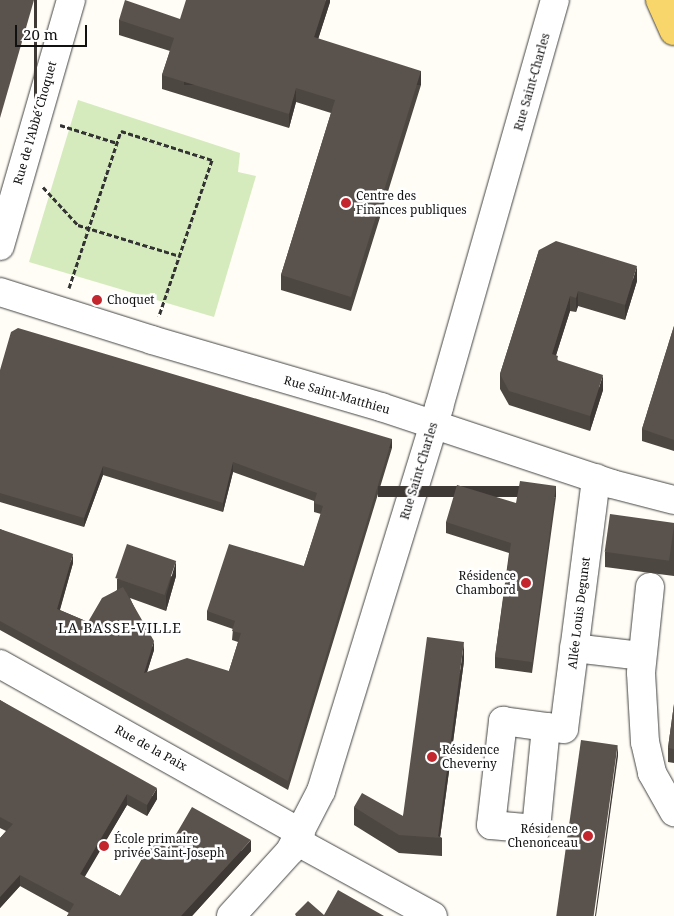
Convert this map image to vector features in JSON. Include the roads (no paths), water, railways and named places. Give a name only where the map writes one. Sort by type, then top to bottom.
[{"type":"main road","points":[[660,0],[674,31]]},
{"type":"street","name":"Rue de l'Abbé Choquet","points":[[0,246],[71,0]]},
{"type":"street","name":"Rue Saint-Charles","points":[[230,916],[299,837],[321,791],[434,424],[555,0]]},
{"type":"street","name":"Rue Saint-Matthieu","points":[[0,292],[61,313],[434,424],[596,478],[674,500]]},
{"type":"street","name":"Allée Louis Degunst","points":[[546,727],[564,729],[596,478]]},
{"type":"street","points":[[650,587],[642,656],[643,725],[648,758],[659,789],[674,812]]},
{"type":"street","points":[[574,648],[642,656]]},
{"type":"street","name":"Rue de la Paix","points":[[0,664],[433,916]]},
{"type":"place","name":"Centre des Finances publiques","points":[[346,203]]},
{"type":"place","name":"Choquet","points":[[97,300]]},
{"type":"place","name":"Résidence Chambord","points":[[526,583]]},
{"type":"place","name":"Résidence Cheverny","points":[[432,757]]},
{"type":"place","name":"Résidence Chenonceau","points":[[588,836]]},
{"type":"place","name":"École primaire privée Saint-Joseph","points":[[104,846]]},
{"type":"district","name":"LA BASSE-VILLE","points":[[120,628]]}]
